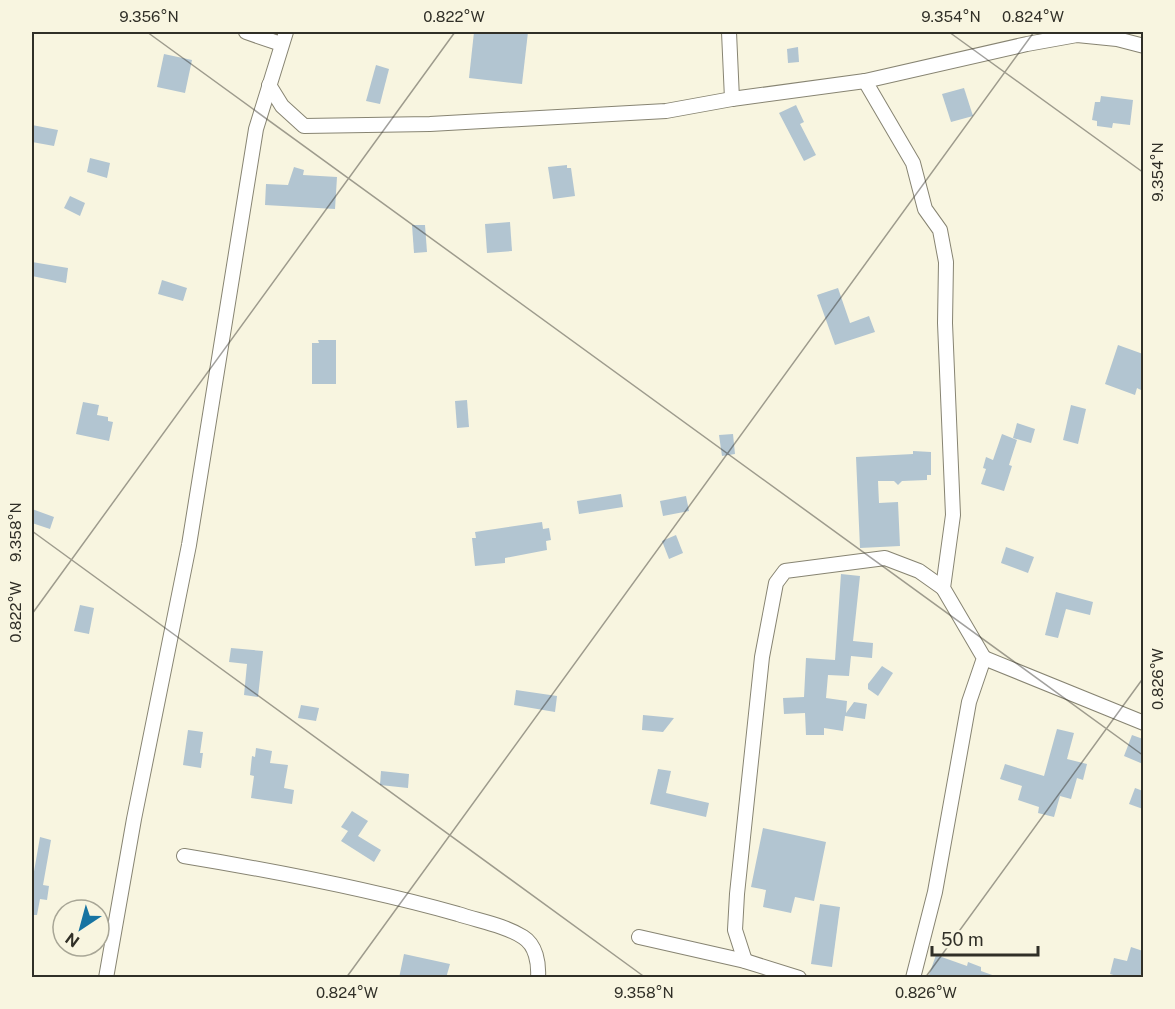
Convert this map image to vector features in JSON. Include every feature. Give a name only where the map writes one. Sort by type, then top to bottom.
[{"type":"street","points":[[106,978],[134,819],[189,544],[256,129],[284,38],[246,32]]},
{"type":"street","points":[[729,32],[732,99]]},
{"type":"street","points":[[269,85],[282,106],[304,126],[430,124],[666,111],[732,99],[865,81],[1027,44],[1077,35],[1118,39],[1143,46]]},
{"type":"street","points":[[865,81],[913,163],[925,209],[940,230],[946,262],[945,323],[953,515],[943,588]]},
{"type":"street","points":[[745,961],[735,930],[736,894],[762,657],[776,583],[785,571],[885,558],[919,571],[943,588],[984,658],[1143,723]]},
{"type":"street","points":[[913,978],[935,892],[969,702],[984,658]]},
{"type":"street","points":[[184,856],[413,901],[503,928],[525,937],[536,952],[538,978]]},
{"type":"street","points":[[639,937],[745,961],[799,978]]},
{"type":"building","points":[[474,32],[528,32],[522,84],[469,78]]},
{"type":"building","points":[[798,47],[799,62],[788,63],[787,49]]},
{"type":"building","points":[[164,54],[192,60],[185,93],[157,87]]},
{"type":"building","points":[[376,65],[389,69],[380,104],[366,101]]},
{"type":"building","points":[[964,88],[973,116],[951,122],[942,94]]},
{"type":"building","points":[[1101,96],[1133,100],[1130,125],[1113,123],[1112,128],[1097,126],[1097,121],[1092,120],[1095,102],[1100,102]]},
{"type":"building","points":[[796,105],[804,122],[800,124],[816,155],[804,161],[779,113]]},
{"type":"building","points":[[32,125],[58,130],[54,146],[32,142]]},
{"type":"building","points":[[90,158],[110,163],[107,178],[87,172]]},
{"type":"building","points":[[567,165],[567,168],[571,168],[575,196],[553,199],[548,167]]},
{"type":"building","points":[[294,167],[304,170],[303,175],[337,177],[335,209],[265,205],[266,184],[288,185]]},
{"type":"building","points":[[70,196],[85,203],[80,216],[64,208]]},
{"type":"building","points":[[510,222],[512,251],[487,253],[485,224]]},
{"type":"building","points":[[412,225],[425,225],[427,252],[414,253]]},
{"type":"building","points":[[32,262],[68,268],[66,283],[32,276]]},
{"type":"building","points":[[162,280],[187,288],[183,301],[158,294]]},
{"type":"building","points":[[838,288],[850,323],[869,316],[875,332],[835,345],[817,295]]},
{"type":"building","points":[[318,340],[336,340],[336,384],[312,384],[312,343],[319,343]]},
{"type":"building","points":[[1118,345],[1143,354],[1143,391],[1137,388],[1135,395],[1105,384]]},
{"type":"building","points":[[467,400],[469,427],[457,428],[455,401]]},
{"type":"building","points":[[83,402],[99,405],[97,415],[108,417],[108,421],[113,422],[109,441],[76,434]]},
{"type":"building","points":[[1071,405],[1086,409],[1078,444],[1063,440]]},
{"type":"building","points":[[1017,423],[1035,429],[1031,443],[1013,438]]},
{"type":"building","points":[[733,434],[735,454],[722,456],[719,435]]},
{"type":"building","points":[[1002,434],[1017,440],[1004,491],[981,484],[986,469],[983,468],[986,457],[993,460]]},
{"type":"building","points":[[913,451],[931,452],[931,475],[927,475],[927,480],[902,481],[898,485],[894,481],[878,481],[879,503],[898,502],[900,546],[860,548],[856,457],[913,454]]},
{"type":"building","points":[[621,494],[623,507],[579,514],[577,501]]},
{"type":"building","points":[[686,496],[689,511],[663,516],[660,501]]},
{"type":"building","points":[[32,509],[54,517],[50,529],[32,523]]},
{"type":"building","points":[[542,522],[543,529],[549,528],[551,540],[546,541],[547,550],[505,558],[505,563],[475,566],[472,538],[476,538],[475,532]]},
{"type":"building","points":[[676,535],[683,553],[669,559],[662,541]]},
{"type":"building","points":[[1006,547],[1034,557],[1028,573],[1001,563]]},
{"type":"building","points":[[841,574],[860,576],[853,641],[873,643],[872,658],[851,656],[849,676],[828,675],[826,698],[847,701],[846,713],[854,702],[867,704],[865,719],[845,716],[843,731],[824,728],[824,735],[806,735],[805,713],[784,714],[783,698],[804,697],[806,658],[835,660]]},
{"type":"building","points":[[1056,592],[1093,602],[1090,615],[1066,609],[1058,638],[1045,635]]},
{"type":"building","points":[[80,605],[94,608],[89,634],[74,631]]},
{"type":"building","points":[[231,648],[263,651],[258,697],[244,695],[247,664],[229,662]]},
{"type":"building","points":[[882,666],[893,673],[878,696],[868,689],[868,684]]},
{"type":"building","points":[[516,690],[557,696],[555,712],[514,705]]},
{"type":"building","points":[[301,705],[319,708],[316,721],[298,718]]},
{"type":"building","points":[[643,715],[674,718],[663,732],[642,730]]},
{"type":"building","points":[[1057,729],[1074,733],[1067,759],[1087,764],[1083,780],[1077,778],[1071,799],[1060,796],[1054,817],[1038,813],[1039,807],[1018,800],[1022,786],[1000,779],[1005,764],[1044,776]]},
{"type":"building","points":[[188,730],[203,732],[200,753],[203,753],[201,768],[183,765]]},
{"type":"building","points":[[1132,735],[1143,739],[1143,764],[1124,756]]},
{"type":"building","points":[[256,748],[272,751],[270,763],[288,765],[284,788],[294,790],[292,804],[251,798],[254,776],[250,775],[252,756],[255,757]]},
{"type":"building","points":[[658,769],[671,771],[666,793],[709,803],[706,817],[650,804]]},
{"type":"building","points":[[381,771],[409,774],[408,788],[380,785]]},
{"type":"building","points":[[1135,788],[1143,791],[1143,809],[1129,804]]},
{"type":"building","points":[[352,811],[368,821],[358,836],[381,850],[374,862],[341,841],[348,831],[341,827]]},
{"type":"building","points":[[763,828],[826,842],[814,901],[795,897],[791,913],[763,907],[766,890],[751,887]]},
{"type":"building","points":[[40,837],[51,840],[43,885],[49,886],[47,900],[40,899],[37,915],[32,915],[32,883]]},
{"type":"building","points":[[820,904],[840,907],[832,967],[811,964]]},
{"type":"building","points":[[1131,947],[1143,951],[1140,978],[1124,978],[1110,974],[1114,958],[1127,961]]},
{"type":"building","points":[[404,954],[450,964],[446,978],[399,978]]},
{"type":"building","points":[[936,955],[967,966],[968,962],[981,967],[981,971],[995,978],[935,978],[929,975]]}]
